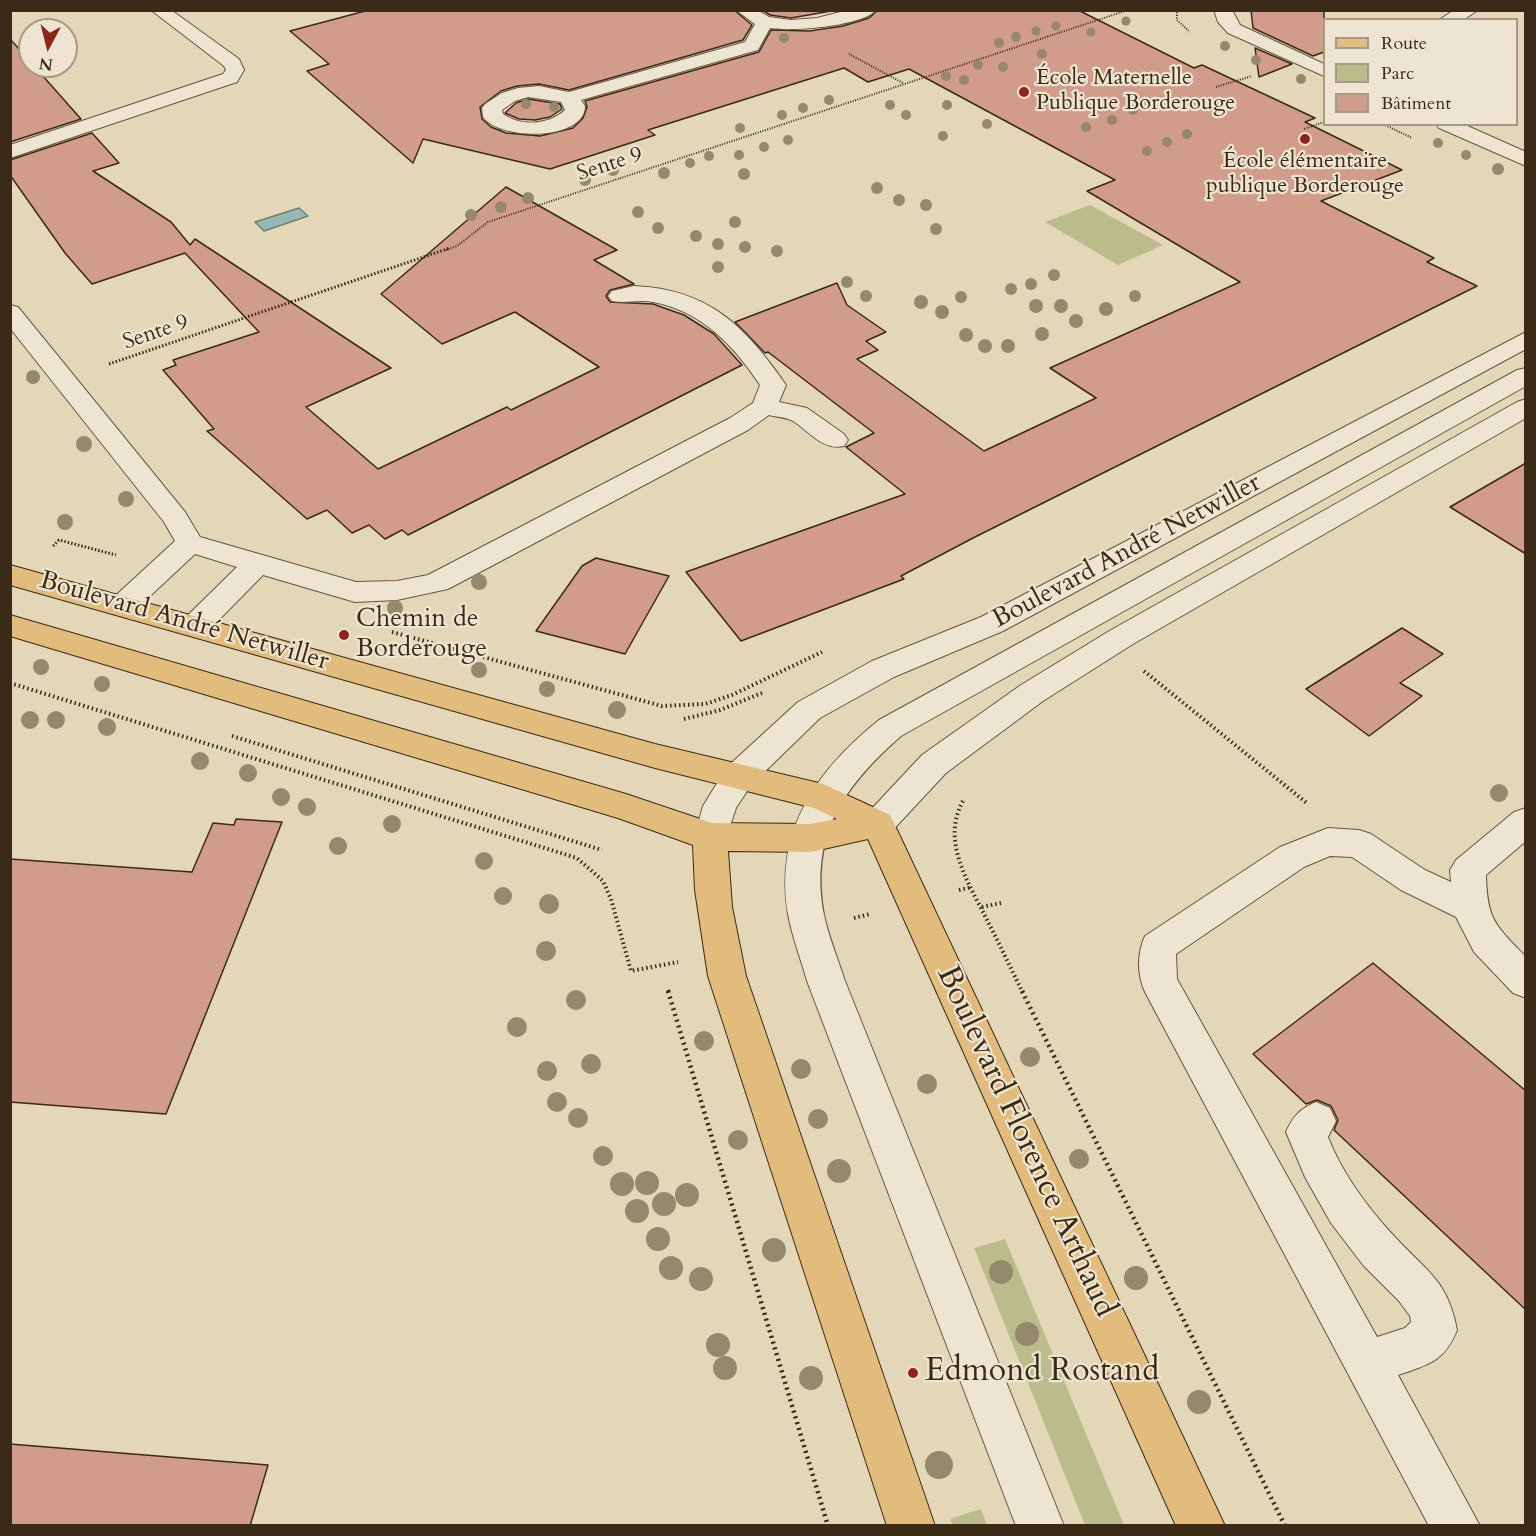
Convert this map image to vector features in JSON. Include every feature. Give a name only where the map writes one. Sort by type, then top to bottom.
[{"type":"main road","name":"Boulevard André Netwiller","points":[[10,575],[655,756],[824,797],[879,824]]},
{"type":"main road","name":"Boulevard André Netwiller","points":[[10,625],[626,807],[711,837],[810,838],[879,824]]},
{"type":"main road","name":"Boulevard Florence Arthaud","points":[[879,824],[1201,1526]]},
{"type":"main road","points":[[711,837],[709,868],[714,909],[728,976],[911,1526]]},
{"type":"street","points":[[10,152],[230,78],[235,70],[232,63],[159,10]]},
{"type":"street","points":[[744,10],[765,22],[796,24],[829,22],[868,10]]},
{"type":"street","points":[[1223,10],[1227,22],[1234,29],[1323,69]]},
{"type":"street","points":[[1451,18],[1470,10]]},
{"type":"street","points":[[568,98],[752,46],[765,22]]},
{"type":"street","points":[[1450,126],[1526,160]]},
{"type":"street","points":[[10,312],[175,519],[190,543],[355,592],[402,592],[438,582],[740,424],[764,407],[773,385],[736,337],[707,317],[667,296],[645,292],[620,296]]},
{"type":"street","name":"Boulevard André Netwiller","points":[[711,837],[720,806],[739,776],[809,710],[883,669],[992,624],[1526,339]]},
{"type":"street","name":"Boulevard André Netwiller","points":[[810,838],[815,817],[824,797],[843,770],[890,728],[1526,375]]},
{"type":"street","points":[[764,407],[798,412],[834,440]]},
{"type":"street","points":[[879,824],[934,764],[1032,693],[1122,637],[1526,407]]},
{"type":"street","points":[[123,605],[190,543]]},
{"type":"street","points":[[195,626],[257,564]]},
{"type":"street","points":[[1526,821],[1468,870],[1469,907],[1487,940],[1526,982]]},
{"type":"street","points":[[810,838],[803,872],[805,907],[826,981],[1040,1526]]},
{"type":"street","points":[[1456,1526],[1158,981],[1158,947],[1292,857],[1328,842],[1359,844],[1413,880],[1469,907]]},
{"type":"street","points":[[1316,1121],[1306,1132],[1313,1155],[1345,1206],[1378,1251],[1420,1291],[1433,1310],[1435,1330],[1419,1346],[1367,1363]]},
{"type":"path","name":"Sente 9","points":[[110,364],[457,246],[488,222],[1128,10]]},
{"type":"path","points":[[1304,129],[1323,123]]},
{"type":"path","name":"Boulevard André Netwiller","points":[[45,553],[59,540],[164,568]]},
{"type":"path","points":[[388,630],[662,706],[705,704],[732,695],[830,648]]},
{"type":"path","points":[[1138,666],[1359,844]]},
{"type":"path","points":[[10,683],[525,840],[577,858],[603,881],[631,971],[683,961]]},
{"type":"path","points":[[969,793],[959,807],[954,824],[954,843],[960,865],[1285,1526]]},
{"type":"path","points":[[982,907],[1002,903]]},
{"type":"path","points":[[668,990],[828,1526]]},
{"type":"green space","points":[[1090,205],[1163,245],[1118,265],[1045,222]]},
{"type":"green space","points":[[1005,1239],[1124,1525],[1085,1525],[974,1248]]},
{"type":"green space","points":[[981,1509],[987,1525],[953,1525],[950,1519]]},
{"type":"water","points":[[299,208],[308,216],[264,231],[255,222]]},
{"type":"building","points":[[369,10],[734,10],[752,25],[743,40],[569,90],[539,84],[517,86],[501,91],[480,107],[482,119],[491,127],[506,133],[540,136],[573,128],[583,118],[587,107],[585,101],[759,52],[771,30],[810,31],[843,26],[869,18],[878,10],[1078,10],[1194,68],[1202,65],[1315,118],[1305,122],[1402,170],[1321,201],[1434,258],[1427,262],[1477,286],[973,538],[901,576],[904,579],[741,641],[686,572],[905,494],[846,447],[874,433],[768,352],[765,353],[735,322],[837,283],[847,305],[886,332],[866,341],[878,350],[857,359],[984,451],[1096,398],[1050,368],[1240,282],[1087,191],[1115,180],[909,69],[868,82],[844,68],[648,130],[655,135],[550,169],[423,139],[413,163],[307,71],[329,64],[290,31]]},
{"type":"building","points":[[762,10],[837,10],[791,18],[770,15]]},
{"type":"building","points":[[1251,10],[1324,10],[1323,52],[1313,56],[1253,28]]},
{"type":"building","points":[[10,39],[18,48],[18,78],[45,78],[81,119],[10,142]]},
{"type":"building","points":[[1255,48],[1292,64],[1259,77]]},
{"type":"building","points":[[528,99],[560,104],[562,109],[550,117],[535,120],[519,119],[505,113],[516,103]]},
{"type":"building","points":[[92,133],[119,163],[93,171],[171,222],[190,245],[195,239],[391,368],[306,407],[378,469],[507,407],[511,410],[599,367],[515,312],[442,344],[381,294],[506,187],[617,250],[594,260],[634,284],[610,290],[606,296],[610,302],[653,304],[684,315],[714,334],[742,365],[408,535],[402,530],[385,539],[369,525],[352,533],[327,510],[307,519],[207,431],[214,429],[163,370],[176,365],[173,360],[259,332],[185,253],[92,284],[65,253],[10,175],[10,160]]},
{"type":"building","points":[[1526,463],[1526,554],[1450,507]]},
{"type":"building","points":[[596,558],[669,576],[625,654],[536,631],[582,566]]},
{"type":"building","points":[[1402,628],[1443,654],[1400,683],[1422,696],[1369,736],[1306,689]]},
{"type":"building","points":[[236,819],[282,822],[166,1114],[10,1102],[10,859],[192,872],[213,823],[234,825]]},
{"type":"building","points":[[1373,963],[1526,1091],[1526,1310],[1334,1130],[1338,1120],[1331,1106],[1317,1100],[1306,1104],[1253,1054]]},
{"type":"building","points":[[10,1444],[268,1465],[250,1526],[10,1526]]},
{"type":"place","name":"École Maternelle Publique Borderouge","points":[[1024,92]]},
{"type":"place","name":"École élémentaire publique Borderouge","points":[[1305,139]]},
{"type":"place","name":"Chemin de Borderouge","points":[[344,635]]},
{"type":"place","name":"Edmond Rostand","points":[[913,1373]]}]
